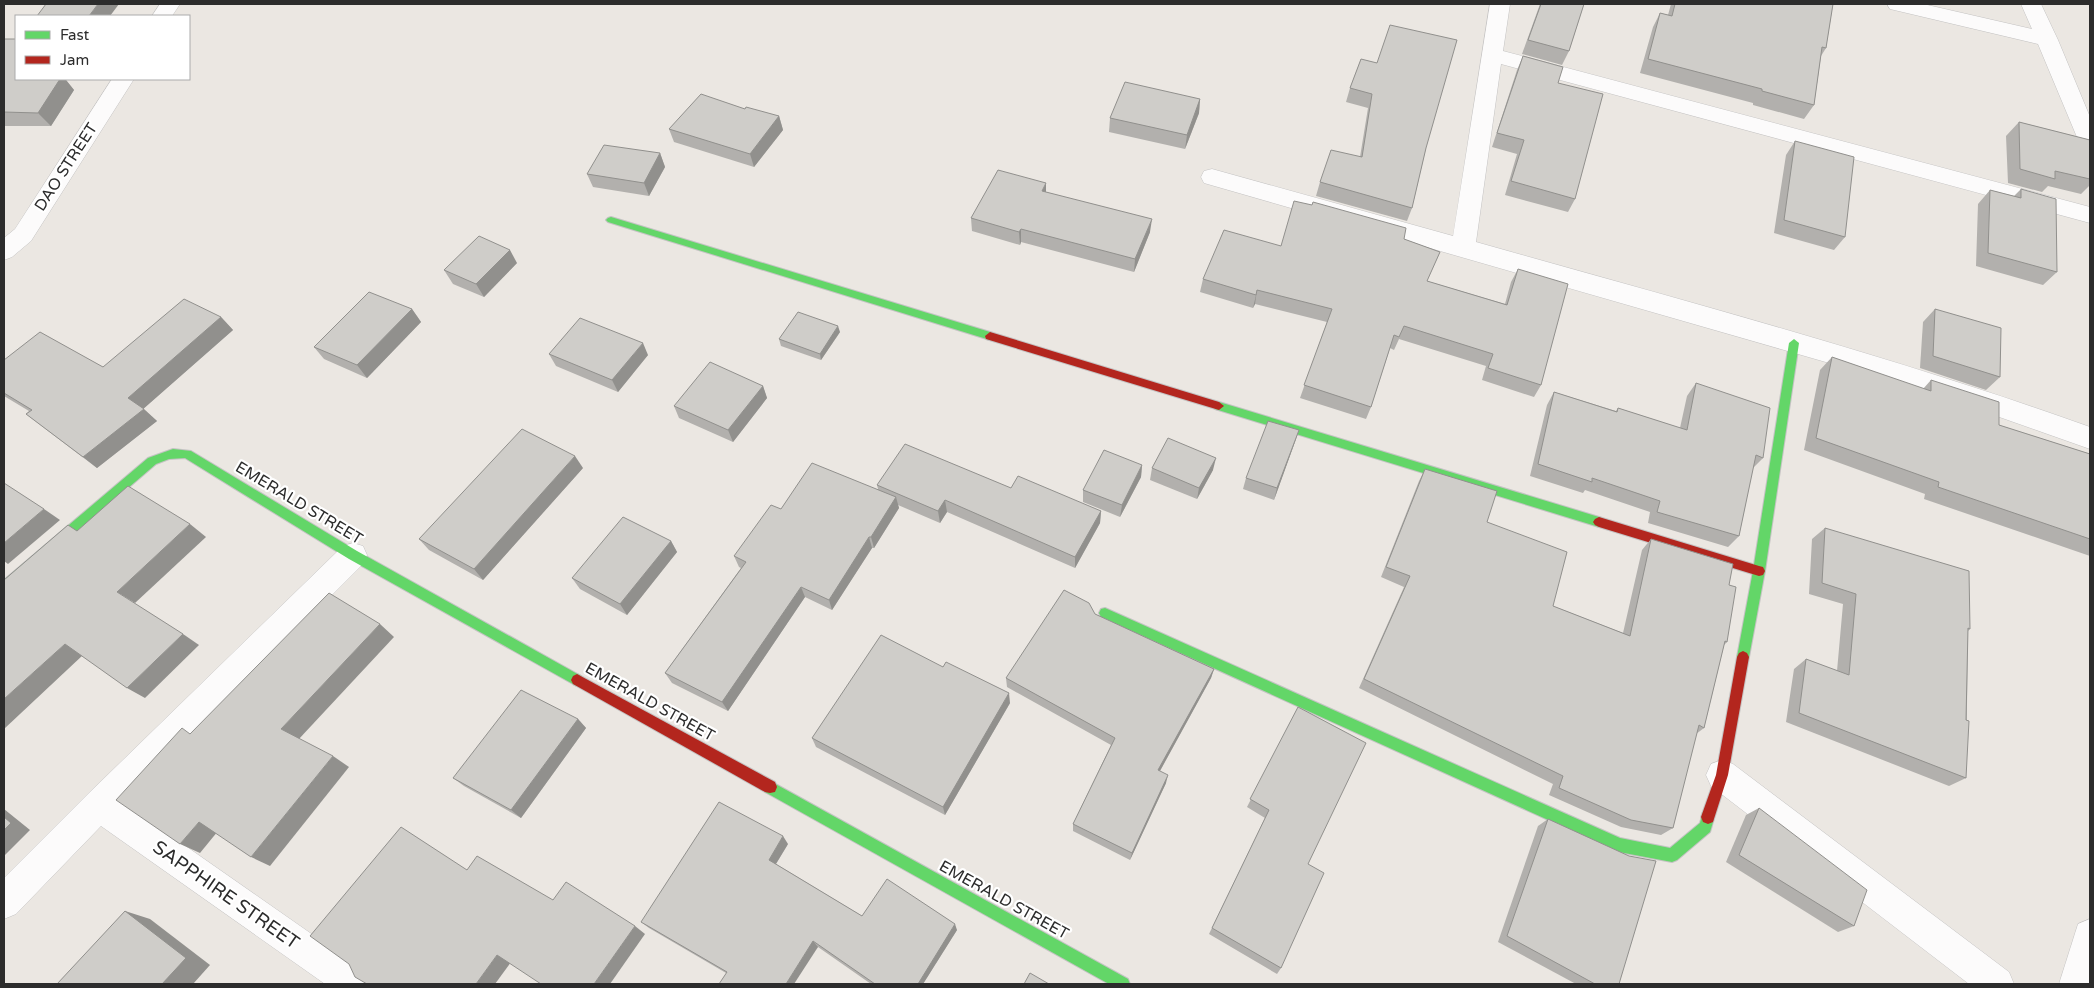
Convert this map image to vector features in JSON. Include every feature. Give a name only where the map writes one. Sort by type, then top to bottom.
[{"type":"street","points":[[163,15],[170,4]]},
{"type":"street","points":[[1463,246],[1500,4]]},
{"type":"street","points":[[1897,4],[2048,40]]},
{"type":"street","points":[[2031,4],[2090,142]]},
{"type":"street","points":[[1492,55],[2090,215]]},
{"type":"street","name":"DAO STREET","points":[[4,251],[23,235],[121,80]]},
{"type":"street","points":[[1212,178],[1463,246],[1794,343],[2018,412],[2090,438]]},
{"type":"street","points":[[611,220],[1758,571]]},
{"type":"street","points":[[1105,612],[1619,845],[1672,855],[1705,827],[1722,775],[1758,571],[1794,343]]},
{"type":"street","name":"EMERALD STREET","points":[[4,587],[152,461],[164,454],[176,451],[187,454],[353,556],[1122,984]]},
{"type":"street","points":[[4,902],[99,805],[353,556]]},
{"type":"street","points":[[1722,775],[1997,984]]},
{"type":"street","name":"SAPPHIRE STREET","points":[[99,805],[354,984]]},
{"type":"street","points":[[2076,984],[2090,936]]},
{"type":"building","points":[[46,4],[98,4],[90,15],[38,15]]},
{"type":"building","points":[[1541,4],[1584,4],[1569,51],[1528,40]]},
{"type":"building","points":[[1675,4],[1833,4],[1826,48],[1822,47],[1814,105],[1762,91],[1762,89],[1648,59],[1660,13],[1672,16]]},
{"type":"building","points":[[1390,25],[1457,40],[1426,148],[1412,208],[1320,182],[1331,150],[1362,157],[1372,94],[1350,88],[1361,59],[1377,63]]},
{"type":"building","points":[[4,39],[15,39],[15,80],[59,80],[38,113],[4,112]]},
{"type":"building","points":[[1523,56],[1563,67],[1558,83],[1603,94],[1575,199],[1511,181],[1524,140],[1497,133]]},
{"type":"building","points":[[1125,82],[1200,99],[1187,135],[1110,118]]},
{"type":"building","points":[[701,94],[745,109],[746,107],[779,116],[750,154],[669,129]]},
{"type":"building","points":[[2019,122],[2090,140],[2090,179],[2055,171],[2055,179],[2020,169]]},
{"type":"building","points":[[1795,141],[1854,157],[1845,237],[1784,220]]},
{"type":"building","points":[[604,145],[660,153],[644,183],[587,174]]},
{"type":"building","points":[[998,170],[1046,183],[1042,191],[1152,219],[1135,259],[1021,229],[1019,232],[971,218]]},
{"type":"building","points":[[2021,189],[2056,199],[2057,272],[1988,253],[1990,190],[2021,198]]},
{"type":"building","points":[[1294,201],[1312,205],[1313,202],[1406,228],[1404,239],[1440,252],[1427,281],[1507,305],[1518,269],[1568,284],[1541,385],[1488,368],[1493,354],[1404,326],[1399,337],[1394,335],[1371,407],[1304,385],[1332,309],[1257,290],[1256,295],[1203,279],[1224,230],[1281,246]]},
{"type":"building","points":[[479,236],[510,250],[476,284],[444,270]]},
{"type":"building","points":[[369,292],[412,309],[357,365],[314,347]]},
{"type":"building","points":[[184,299],[221,317],[128,398],[144,409],[83,457],[26,414],[32,410],[4,393],[4,360],[40,332],[103,367]]},
{"type":"building","points":[[1935,309],[2001,328],[2000,377],[1933,356]]},
{"type":"building","points":[[798,312],[838,326],[820,354],[779,339]]},
{"type":"building","points":[[580,318],[643,343],[612,380],[549,354]]},
{"type":"building","points":[[1832,357],[1931,391],[1931,380],[1999,402],[1999,425],[2090,454],[2090,539],[1938,487],[1939,482],[1816,438]]},
{"type":"building","points":[[710,362],[763,386],[728,430],[674,406]]},
{"type":"building","points":[[1696,383],[1770,408],[1763,458],[1756,455],[1739,536],[1657,512],[1660,501],[1592,478],[1592,482],[1538,464],[1554,392],[1617,412],[1618,408],[1687,430]]},
{"type":"building","points":[[1268,421],[1299,430],[1277,488],[1246,478]]},
{"type":"building","points":[[522,429],[575,456],[474,569],[419,539]]},
{"type":"building","points":[[1168,438],[1216,458],[1199,488],[1152,468]]},
{"type":"building","points":[[905,444],[1011,488],[1018,476],[1101,511],[1075,557],[945,500],[938,511],[877,485]]},
{"type":"building","points":[[1104,450],[1142,465],[1122,505],[1083,490]]},
{"type":"building","points":[[812,463],[896,497],[829,600],[801,587],[722,702],[665,673],[746,562],[734,556],[771,505],[781,509]]},
{"type":"building","points":[[1425,469],[1497,491],[1487,522],[1567,552],[1553,606],[1630,636],[1651,539],[1733,564],[1729,585],[1736,587],[1727,642],[1725,641],[1704,728],[1699,725],[1673,828],[1631,820],[1559,788],[1563,776],[1364,679],[1410,576],[1386,567]]},
{"type":"building","points":[[4,483],[44,509],[4,543]]},
{"type":"building","points":[[128,486],[190,524],[117,592],[183,634],[127,688],[65,644],[4,699],[4,580],[68,525],[77,531]]},
{"type":"building","points":[[623,517],[671,541],[620,604],[572,578]]},
{"type":"building","points":[[1825,528],[1969,571],[1970,629],[1968,628],[1966,720],[1969,721],[1966,778],[1799,713],[1806,659],[1849,675],[1856,594],[1822,583]]},
{"type":"building","points":[[1064,590],[1089,603],[1095,614],[1214,669],[1158,770],[1168,775],[1132,853],[1073,824],[1115,738],[1006,678]]},
{"type":"building","points":[[329,593],[380,624],[281,729],[333,756],[251,857],[199,822],[180,844],[116,800],[182,728],[190,734]]},
{"type":"building","points":[[881,635],[943,667],[946,662],[1009,693],[943,807],[812,738]]},
{"type":"building","points":[[521,690],[578,719],[511,810],[453,778]]},
{"type":"building","points":[[1298,707],[1366,743],[1308,864],[1324,873],[1281,968],[1212,928],[1269,810],[1250,799]]},
{"type":"building","points":[[719,802],[783,836],[769,860],[862,916],[887,879],[955,924],[918,984],[875,984],[813,941],[786,984],[719,984],[727,972],[641,922]]},
{"type":"building","points":[[1759,808],[1867,890],[1854,926],[1739,855]]},
{"type":"building","points":[[4,817],[11,823],[4,830]]},
{"type":"building","points":[[1548,819],[1629,856],[1656,861],[1619,984],[1595,984],[1507,936]]},
{"type":"building","points":[[401,827],[467,870],[477,856],[553,900],[566,882],[635,926],[594,984],[541,984],[497,955],[476,984],[367,984],[355,977],[349,964],[310,936]]},
{"type":"building","points":[[125,911],[186,958],[162,984],[57,984]]},
{"type":"building","points":[[1030,973],[1049,984],[1024,984]]},
{"type":"traffic: fast","points":[[611,220],[990,336]]},
{"type":"traffic: fast","points":[[1743,657],[1759,571],[1794,343]]},
{"type":"traffic: fast","points":[[1219,406],[1599,522]]},
{"type":"traffic: fast","points":[[4,587],[152,461],[169,454],[187,454],[353,555],[577,680]]},
{"type":"traffic: fast","points":[[1105,613],[1619,845],[1672,855],[1705,827],[1708,817]]},
{"type":"traffic: fast","points":[[770,787],[1123,984]]},
{"type":"traffic: jam","points":[[990,336],[1219,406]]},
{"type":"traffic: jam","points":[[1599,522],[1759,571]]},
{"type":"traffic: jam","points":[[1708,817],[1722,775],[1743,657]]},
{"type":"traffic: jam","points":[[577,680],[770,787]]}]
